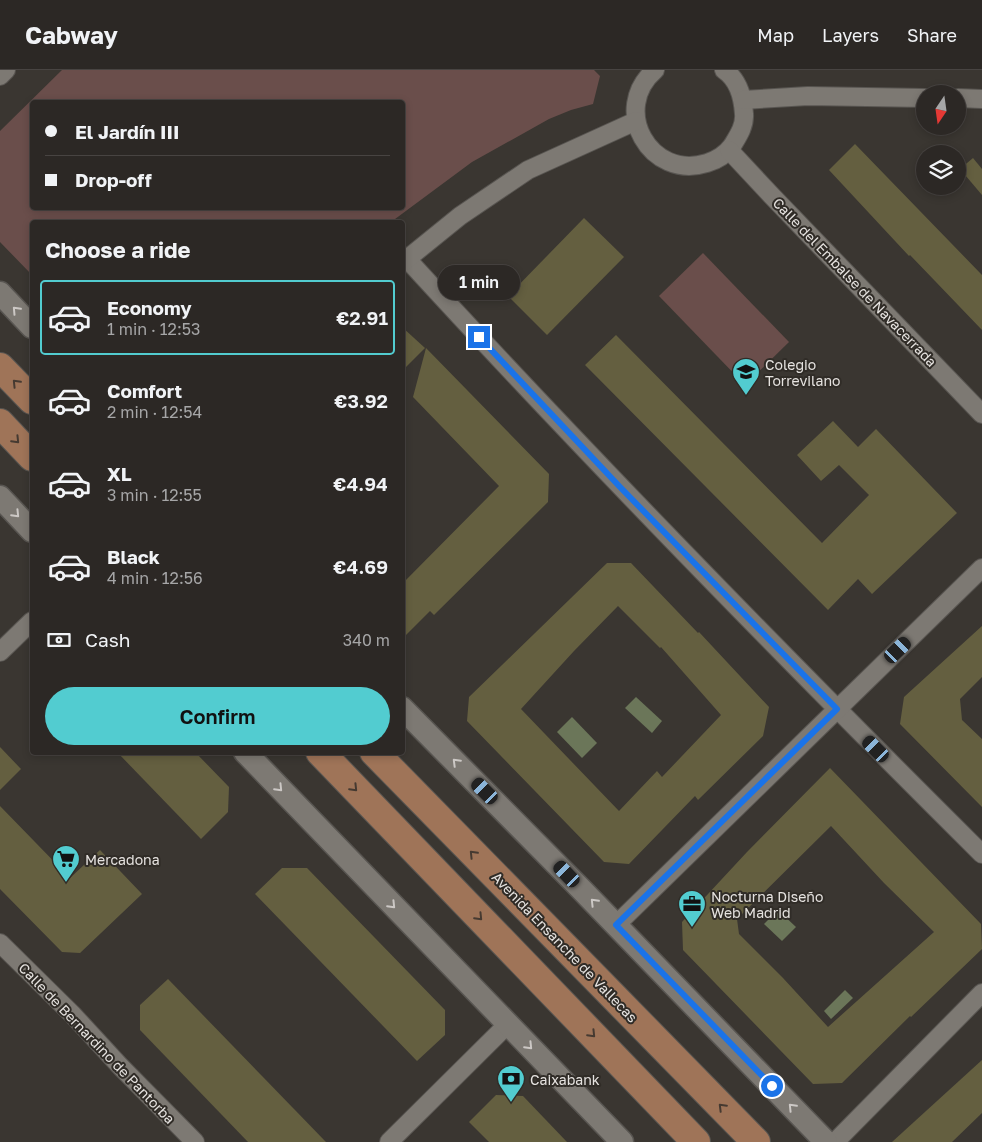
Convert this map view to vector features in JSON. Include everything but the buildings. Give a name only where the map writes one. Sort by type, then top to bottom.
[{"type":"main road","points":[[0,367],[30,398]]},
{"type":"main road","points":[[0,423],[30,455]]},
{"type":"main road","points":[[323,755],[696,1142]]},
{"type":"main road","name":"Avenida Ensanche de Vallecas","points":[[377,755],[756,1142]]},
{"type":"street","points":[[0,76],[6,70]]},
{"type":"street","points":[[653,70],[642,86],[636,103],[636,121],[642,137],[652,151],[666,161],[682,166],[699,165],[715,160],[729,150],[739,135],[744,118],[743,100],[738,85],[724,70]]},
{"type":"street","points":[[743,100],[808,96],[916,98]]},
{"type":"street","points":[[966,98],[982,99]]},
{"type":"street","points":[[636,121],[528,170],[460,216],[405,261],[620,487],[982,854]]},
{"type":"street","name":"Calle del Embalse de Navacerrada","points":[[729,150],[982,414]]},
{"type":"street","points":[[0,293],[30,325]]},
{"type":"street","points":[[0,497],[30,529]]},
{"type":"street","points":[[616,925],[982,568]]},
{"type":"street","points":[[0,652],[30,623]]},
{"type":"street","points":[[405,711],[826,1142]]},
{"type":"street","points":[[248,755],[622,1142]]},
{"type":"street","name":"Calle de Bernardino de Pantorba","points":[[0,943],[73,1015],[195,1142]]},
{"type":"street","points":[[835,1142],[982,993]]},
{"type":"street","points":[[389,1142],[508,1024]]},
{"type":"shaded area","points":[[62,70],[594,70],[600,76],[593,104],[549,119],[472,162],[394,220],[30,220],[30,273],[0,242],[0,131],[30,101],[30,210],[405,210],[405,100],[32,100]]},
{"type":"shaded area","points":[[703,253],[789,342],[745,385],[659,296]]},
{"type":"shaded area","points":[[636,697],[662,721],[652,733],[625,708]]},
{"type":"shaded area","points":[[572,717],[597,743],[582,758],[557,732]]},
{"type":"shaded area","points":[[778,910],[796,927],[782,941],[764,924]]},
{"type":"shaded area","points":[[845,990],[853,998],[831,1019],[824,1011]]},
{"type":"place","name":"Colegio Torrevilano","points":[[746,396]]},
{"type":"place","name":"Mercadona","points":[[66,883]]},
{"type":"place","name":"Nocturna Diseño Web Madrid","points":[[692,928]]},
{"type":"place","name":"Caixabank","points":[[511,1103]]},
{"type":"route","points":[[479,337],[620,487],[837,709],[616,925],[772,1086]]}]
